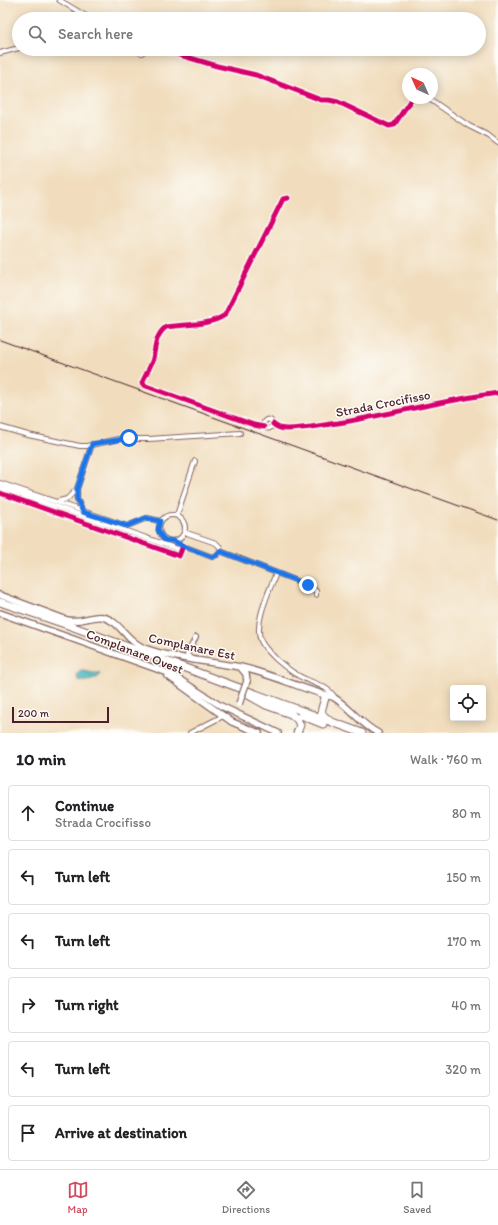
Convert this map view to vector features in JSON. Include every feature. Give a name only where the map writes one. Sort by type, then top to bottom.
[{"type":"highway","points":[[0,602],[72,626],[312,714],[348,733]]},
{"type":"highway","points":[[0,606],[250,696],[362,733]]},
{"type":"highway","points":[[312,714],[320,706],[321,698],[325,695]]},
{"type":"highway","points":[[325,695],[326,698],[322,707],[322,712],[331,724]]},
{"type":"highway","points":[[250,696],[294,716],[300,725],[297,733]]},
{"type":"highway","points":[[301,733],[303,728],[309,723],[331,724]]},
{"type":"main road","name":"Complanare Est","points":[[0,595],[67,620],[77,621],[97,616],[107,618],[142,648],[240,667],[336,698],[365,725],[378,733]]},
{"type":"main road","name":"Complanare Ovest","points":[[0,613],[176,676],[229,710],[278,733]]},
{"type":"main road","points":[[240,667],[246,674],[247,681]]},
{"type":"main road","points":[[162,670],[222,716],[240,726],[259,733]]},
{"type":"main road","points":[[243,717],[240,713],[239,704],[247,681],[257,672]]},
{"type":"main road","points":[[229,710],[233,709],[239,704]]},
{"type":"street","points":[[59,0],[80,12]]},
{"type":"street","points":[[0,53],[12,50]]},
{"type":"street","points":[[182,56],[256,75],[321,100],[338,102],[389,126],[394,125],[408,104]]},
{"type":"street","points":[[437,104],[469,126],[489,136],[498,143]]},
{"type":"street","points":[[254,425],[270,420],[272,426],[266,429],[264,427],[254,425],[146,386],[142,383],[152,361],[157,337],[161,330],[166,327],[210,322],[218,320],[225,315],[283,199],[288,198]]},
{"type":"street","name":"Strada Crocifisso","points":[[272,426],[284,429],[326,425],[376,417],[498,393]]},
{"type":"street","points":[[264,421],[264,427]]},
{"type":"street","points":[[0,427],[28,435],[80,446],[129,438],[149,439],[240,433]]},
{"type":"street","points":[[83,512],[77,499],[77,489],[92,444]]},
{"type":"street","points":[[177,515],[195,461]]},
{"type":"street","points":[[0,483],[127,526],[146,518],[160,521]]},
{"type":"street","points":[[0,487],[212,557],[217,555],[220,551]]},
{"type":"street","points":[[56,502],[67,499],[77,489]]},
{"type":"street","points":[[0,493],[179,556],[182,548]]},
{"type":"street","points":[[174,541],[180,538],[185,528],[183,520],[177,515],[169,514],[162,518],[158,530],[162,537],[170,541],[174,541],[182,548]]},
{"type":"street","points":[[184,532],[216,543],[220,547],[220,551]]},
{"type":"street","points":[[220,551],[314,588],[316,595]]},
{"type":"street","points":[[276,573],[259,621],[258,630],[260,640],[272,656],[283,665],[299,676],[327,688],[336,698]]},
{"type":"street","points":[[190,658],[186,654],[196,637]]},
{"type":"street","points":[[190,733],[222,716]]},
{"type":"water","points":[[81,671],[99,673],[100,675],[93,680],[80,681],[78,680],[77,674]]},
{"type":"railway","points":[[0,340],[498,520]]},
{"type":"cycle path","points":[[183,56],[256,75],[321,100],[338,102],[389,126],[394,125],[408,104]]},
{"type":"cycle path","points":[[264,427],[254,425],[146,386],[142,383],[152,362],[159,334],[166,327],[204,323],[219,319],[225,315],[283,199],[288,198]]},
{"type":"cycle path","points":[[273,424],[285,429],[312,427],[458,399],[498,393]]},
{"type":"cycle path","points":[[0,493],[179,556],[183,546]]},
{"type":"route","points":[[129,438],[92,444],[77,489],[77,499],[83,512],[127,526],[146,518],[160,521],[158,530],[165,540],[174,541],[212,557],[217,555],[220,551],[308,585]]}]
